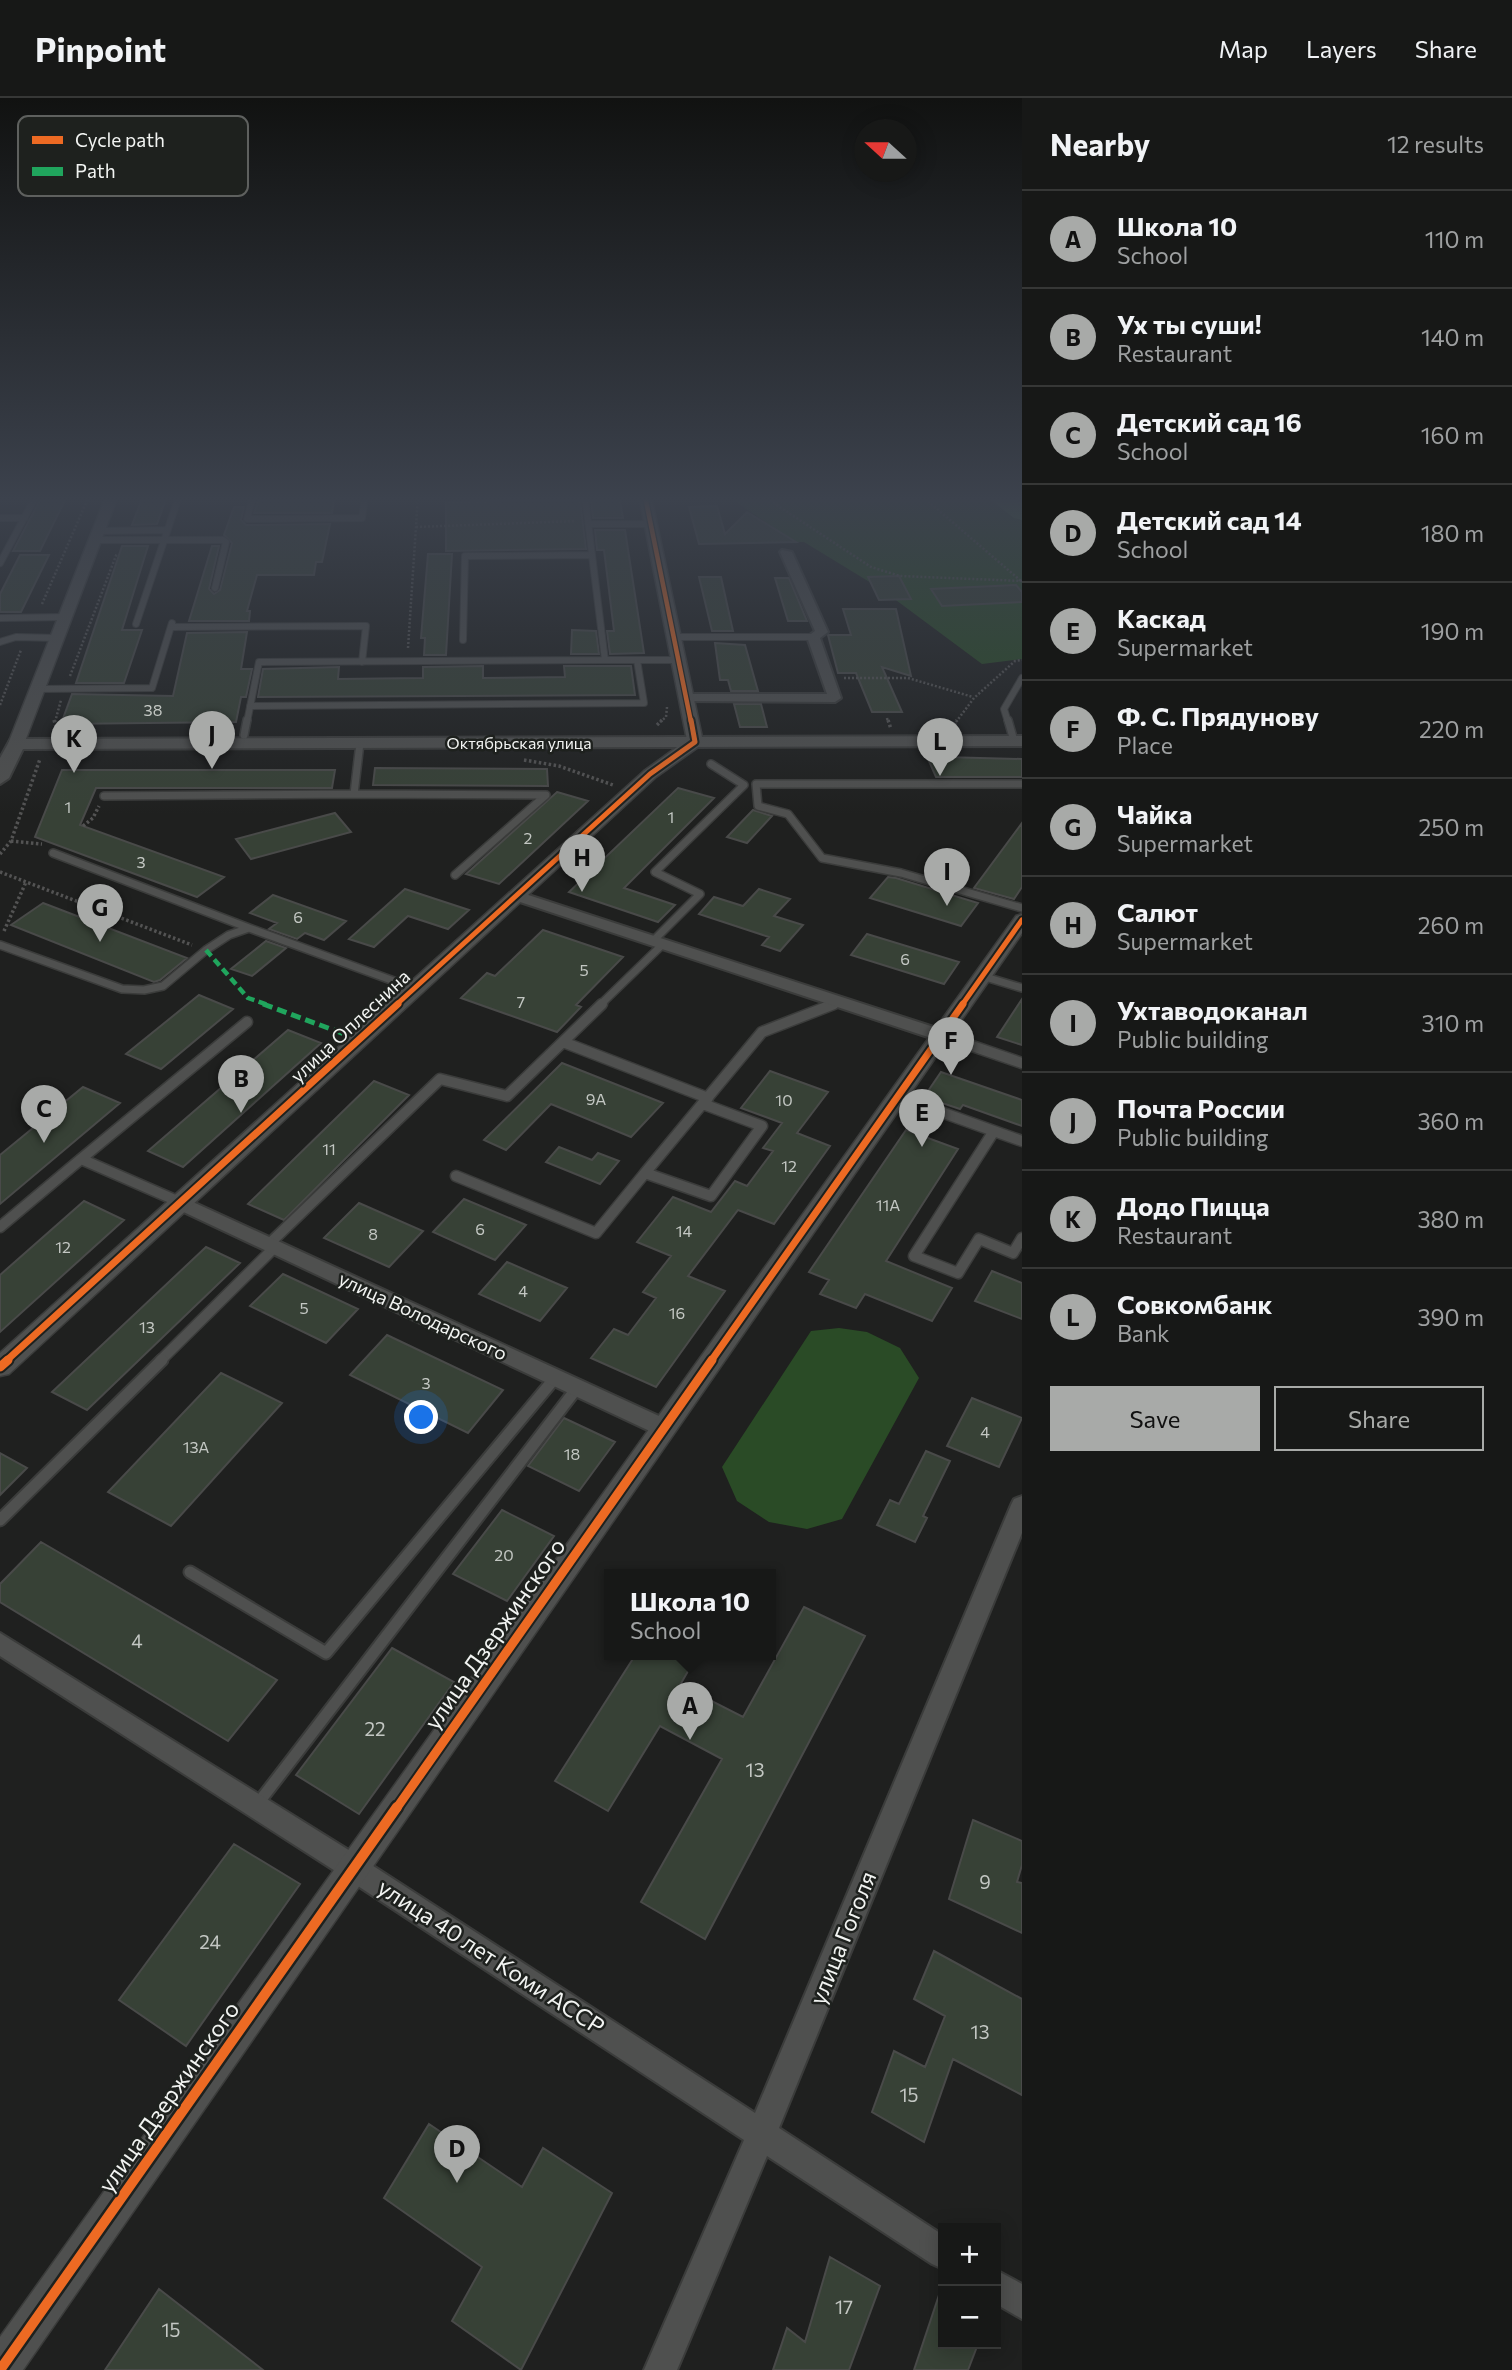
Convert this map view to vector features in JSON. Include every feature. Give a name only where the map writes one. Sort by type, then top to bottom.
[{"type":"main road","name":"Октябрьская улица","points":[[16,744],[1018,741]]},
{"type":"main road","points":[[0,778],[16,744]]},
{"type":"street","points":[[16,744],[71,602]]},
{"type":"street","points":[[667,602],[695,742]]},
{"type":"street","points":[[687,698],[835,698],[813,637],[822,632],[809,602]]},
{"type":"street","name":"улица Оплеснина","points":[[0,1367],[650,774],[695,742]]},
{"type":"street","points":[[516,896],[940,1035]]},
{"type":"street","name":"улица Дзержинского","points":[[0,2370],[1022,920]]},
{"type":"street","name":"улица Володарского","points":[[182,1203],[664,1428]]},
{"type":"street","name":"улица Гоголя","points":[[660,2370],[762,2133],[1022,1505]]},
{"type":"street","name":"улица 40 лет Коми АССР","points":[[0,1643],[353,1868],[938,2250]]},
{"type":"street","points":[[1001,2289],[1022,2303]]},
{"type":"lane","points":[[136,624],[143,602]]},
{"type":"lane","points":[[464,602],[464,640]]},
{"type":"lane","points":[[598,602],[605,660]]},
{"type":"lane","points":[[0,618],[65,617]]},
{"type":"lane","points":[[37,689],[152,688],[171,625],[366,626],[362,662]]},
{"type":"lane","points":[[0,642],[27,637],[57,638]]},
{"type":"lane","points":[[674,637],[813,637]]},
{"type":"lane","points":[[250,706],[643,703],[637,660]]},
{"type":"lane","points":[[244,735],[259,662],[679,660]]},
{"type":"lane","points":[[1018,741],[1004,709],[1022,678]]},
{"type":"lane","points":[[354,794],[360,743]]},
{"type":"lane","points":[[0,1520],[440,1079],[507,1096],[658,943],[700,894],[655,872],[744,785],[711,764]]},
{"type":"lane","points":[[1022,784],[756,784],[758,806],[788,814],[822,858],[901,873],[1022,908]]},
{"type":"lane","points":[[104,796],[546,795],[456,875]]},
{"type":"lane","points":[[53,853],[413,988]]},
{"type":"lane","points":[[0,946],[122,989],[144,990],[163,986],[206,950],[229,935],[249,928]]},
{"type":"lane","points":[[982,976],[1022,988]]},
{"type":"lane","points":[[456,1176],[596,1233],[762,1032],[838,1002]]},
{"type":"lane","points":[[0,1227],[247,1022]]},
{"type":"lane","points":[[940,1035],[1022,1063]]},
{"type":"lane","points":[[563,1042],[762,1126],[711,1196],[645,1173]]},
{"type":"lane","points":[[899,1097],[1022,1140]]},
{"type":"lane","points":[[994,1131],[914,1256],[958,1273],[979,1239],[1013,1253],[1022,1238]]},
{"type":"lane","points":[[81,1159],[182,1203]]},
{"type":"lane","points":[[190,1572],[326,1653],[555,1378]]},
{"type":"lane","points":[[256,1806],[577,1388]]},
{"type":"path","points":[[36,618],[43,602]]},
{"type":"path","points":[[60,730],[54,726],[54,719],[98,602]]},
{"type":"path","points":[[407,661],[411,602]]},
{"type":"path","points":[[0,705],[27,637]]},
{"type":"path","points":[[953,727],[973,697],[1015,661],[1022,660]]},
{"type":"path","points":[[828,678],[908,678],[973,697]]},
{"type":"path","points":[[0,691],[6,690]]},
{"type":"path","points":[[0,854],[11,841],[43,744]]},
{"type":"path","points":[[83,826],[93,818],[104,796]]},
{"type":"path","points":[[11,841],[44,844]]},
{"type":"path","points":[[0,872],[206,950]]},
{"type":"path","points":[[0,938],[26,882]]},
{"type":"green space","points":[[899,602],[1022,602],[1022,659],[982,664]]},
{"type":"green space","points":[[839,1328],[867,1332],[900,1348],[919,1378],[842,1519],[807,1529],[769,1522],[737,1501],[722,1467],[811,1331]]},
{"type":"building","points":[[0,602],[26,602],[21,612],[0,612]]},
{"type":"building","points":[[103,602],[131,602],[122,630],[142,630],[124,683],[76,683]]},
{"type":"building","points":[[195,602],[249,602],[247,611],[250,611],[249,621],[189,621]]},
{"type":"building","points":[[424,602],[449,602],[446,655],[424,655],[425,638],[421,638]]},
{"type":"building","points":[[610,602],[636,602],[644,653],[610,654],[607,631],[614,631]]},
{"type":"building","points":[[705,602],[727,602],[733,631],[712,631]]},
{"type":"building","points":[[782,602],[799,602],[807,621],[788,621]]},
{"type":"building","points":[[939,602],[1021,602],[942,606]]},
{"type":"building","points":[[843,609],[896,609],[911,676],[882,667],[902,712],[872,712],[856,673],[838,673],[828,635],[851,635]]},
{"type":"building","points":[[572,630],[596,631],[599,654],[571,654]]},
{"type":"building","points":[[247,632],[241,669],[252,669],[246,697],[241,697],[236,722],[61,724],[72,694],[173,696],[187,633]]},
{"type":"building","points":[[715,643],[745,645],[758,691],[731,691],[728,680],[720,680]]},
{"type":"building","points":[[483,666],[483,678],[565,677],[564,666],[631,666],[635,695],[258,697],[263,669],[339,667],[338,679],[423,678],[423,667]]},
{"type":"building","points":[[734,704],[761,704],[767,727],[740,727]]},
{"type":"building","points":[[928,759],[1022,759],[1022,777],[936,777]]},
{"type":"building","points":[[375,768],[547,769],[548,786],[373,785]]},
{"type":"building","points":[[62,770],[335,770],[332,788],[96,788],[80,825],[224,877],[197,897],[35,837]]},
{"type":"building","points":[[678,788],[714,798],[624,888],[675,905],[658,922],[569,892]]},
{"type":"building","points":[[557,792],[588,801],[499,884],[466,874]]},
{"type":"building","points":[[753,810],[772,816],[747,843],[727,837]]},
{"type":"building","points":[[335,813],[351,832],[251,859],[236,839]]},
{"type":"building","points":[[1022,823],[1022,887],[1014,899],[974,888]]},
{"type":"building","points":[[888,877],[978,903],[961,926],[870,898]]},
{"type":"building","points":[[405,889],[469,910],[448,929],[408,916],[374,947],[349,939]]},
{"type":"building","points":[[759,889],[790,899],[774,916],[803,925],[780,951],[762,945],[769,937],[699,914],[714,897],[743,906]]},
{"type":"building","points":[[273,895],[346,921],[324,940],[305,933],[297,939],[269,929],[277,923],[250,913]]},
{"type":"building","points":[[43,903],[187,958],[154,982],[11,925]]},
{"type":"building","points":[[543,930],[623,957],[576,1005],[581,1007],[557,1032],[461,998],[487,973],[495,976]]},
{"type":"building","points":[[867,934],[959,962],[944,984],[851,955]]},
{"type":"building","points":[[266,941],[286,948],[252,976],[231,969]]},
{"type":"building","points":[[199,995],[233,1009],[161,1069],[126,1054]]},
{"type":"building","points":[[1022,999],[1022,1045],[997,1037]]},
{"type":"building","points":[[288,1030],[321,1043],[183,1167],[148,1151]]},
{"type":"building","points":[[562,1063],[663,1103],[631,1137],[551,1104],[506,1150],[484,1140]]},
{"type":"building","points":[[770,1071],[828,1092],[797,1133],[830,1146],[774,1224],[738,1210],[688,1276],[725,1291],[656,1387],[591,1358],[614,1329],[628,1335],[656,1298],[643,1292],[671,1256],[637,1242],[673,1197],[711,1212],[735,1181],[747,1186],[773,1151],[763,1148],[782,1123],[741,1108]]},
{"type":"building","points":[[941,1072],[1022,1100],[1022,1126],[963,1105],[960,1109],[924,1097]]},
{"type":"building","points":[[374,1081],[409,1095],[284,1220],[248,1204]]},
{"type":"building","points":[[83,1087],[120,1103],[0,1204],[0,1155]]},
{"type":"building","points":[[906,1130],[958,1149],[886,1261],[952,1288],[932,1321],[865,1294],[856,1308],[820,1294],[829,1280],[809,1272]]},
{"type":"building","points":[[559,1147],[592,1160],[598,1153],[619,1161],[600,1184],[546,1162]]},
{"type":"building","points":[[464,1199],[526,1225],[495,1260],[433,1232]]},
{"type":"building","points":[[84,1201],[124,1220],[0,1332],[0,1275]]},
{"type":"building","points":[[359,1203],[423,1231],[389,1267],[324,1238]]},
{"type":"building","points":[[206,1247],[240,1263],[87,1410],[52,1392]]},
{"type":"building","points":[[507,1262],[567,1288],[540,1321],[479,1294]]},
{"type":"building","points":[[992,1271],[1022,1283],[1022,1319],[975,1301]]},
{"type":"building","points":[[283,1274],[358,1309],[326,1343],[250,1306]]},
{"type":"building","points":[[387,1335],[503,1390],[468,1433],[350,1375]]},
{"type":"building","points":[[221,1373],[282,1403],[171,1526],[108,1492]]},
{"type":"building","points":[[972,1398],[1022,1418],[999,1467],[947,1446]]},
{"type":"building","points":[[564,1418],[615,1442],[579,1491],[528,1466]]},
{"type":"building","points":[[926,1451],[950,1461],[923,1516],[927,1518],[915,1542],[877,1525],[890,1500],[899,1504]]},
{"type":"building","points":[[0,1453],[27,1468],[0,1495]]},
{"type":"building","points":[[502,1510],[554,1536],[507,1601],[453,1574]]},
{"type":"building","points":[[41,1542],[277,1680],[228,1741],[0,1602],[0,1584]]},
{"type":"building","points":[[804,1607],[865,1636],[705,1939],[641,1902],[722,1759],[660,1726],[608,1811],[555,1781],[632,1660],[695,1660],[680,1685],[743,1717]]},
{"type":"building","points":[[392,1648],[454,1682],[359,1814],[296,1775]]},
{"type":"building","points":[[973,1820],[1022,1841],[1022,1865],[1017,1882],[1022,1883],[1022,1933],[949,1899]]},
{"type":"building","points":[[234,1844],[300,1884],[186,2046],[119,2000]]},
{"type":"building","points":[[934,1951],[1022,1999],[1022,2095],[953,2059],[924,2142],[872,2112],[894,2051],[925,2067],[945,2016],[914,1999]]},
{"type":"building","points":[[429,2124],[522,2187],[543,2148],[612,2193],[521,2370],[452,2321],[482,2267],[384,2198]]},
{"type":"building","points":[[830,2257],[880,2286],[849,2370],[773,2370],[787,2328],[805,2342]]},
{"type":"building","points":[[159,2289],[263,2370],[105,2370]]},
{"type":"building","points":[[938,2298],[938,2349],[976,2349],[968,2370],[914,2370]]},
{"type":"marked path","points":[[206,950],[248,998],[347,1035]]},
{"type":"cycle path","points":[[0,1367],[650,774],[695,742],[667,602]]},
{"type":"cycle path","points":[[0,2370],[1022,920]]},
{"type":"place","name":"Почта России","points":[[212,769]]},
{"type":"place","name":"Додо Пицца","points":[[74,773]]},
{"type":"place","name":"Совкомбанк","points":[[940,776]]},
{"type":"place","name":"Салют","points":[[582,892]]},
{"type":"place","name":"Ухтаводоканал","points":[[947,906]]},
{"type":"place","name":"Чайка","points":[[100,942]]},
{"type":"place","name":"Ф. С. Прядунову","points":[[951,1075]]},
{"type":"place","name":"Ух ты суши!","points":[[241,1113]]},
{"type":"place","name":"Детский сад 16","points":[[44,1143]]},
{"type":"place","name":"Каскад","points":[[922,1147]]},
{"type":"place","name":"Школа 10","points":[[690,1740]]},
{"type":"place","name":"Детский сад 14","points":[[457,2183]]}]
